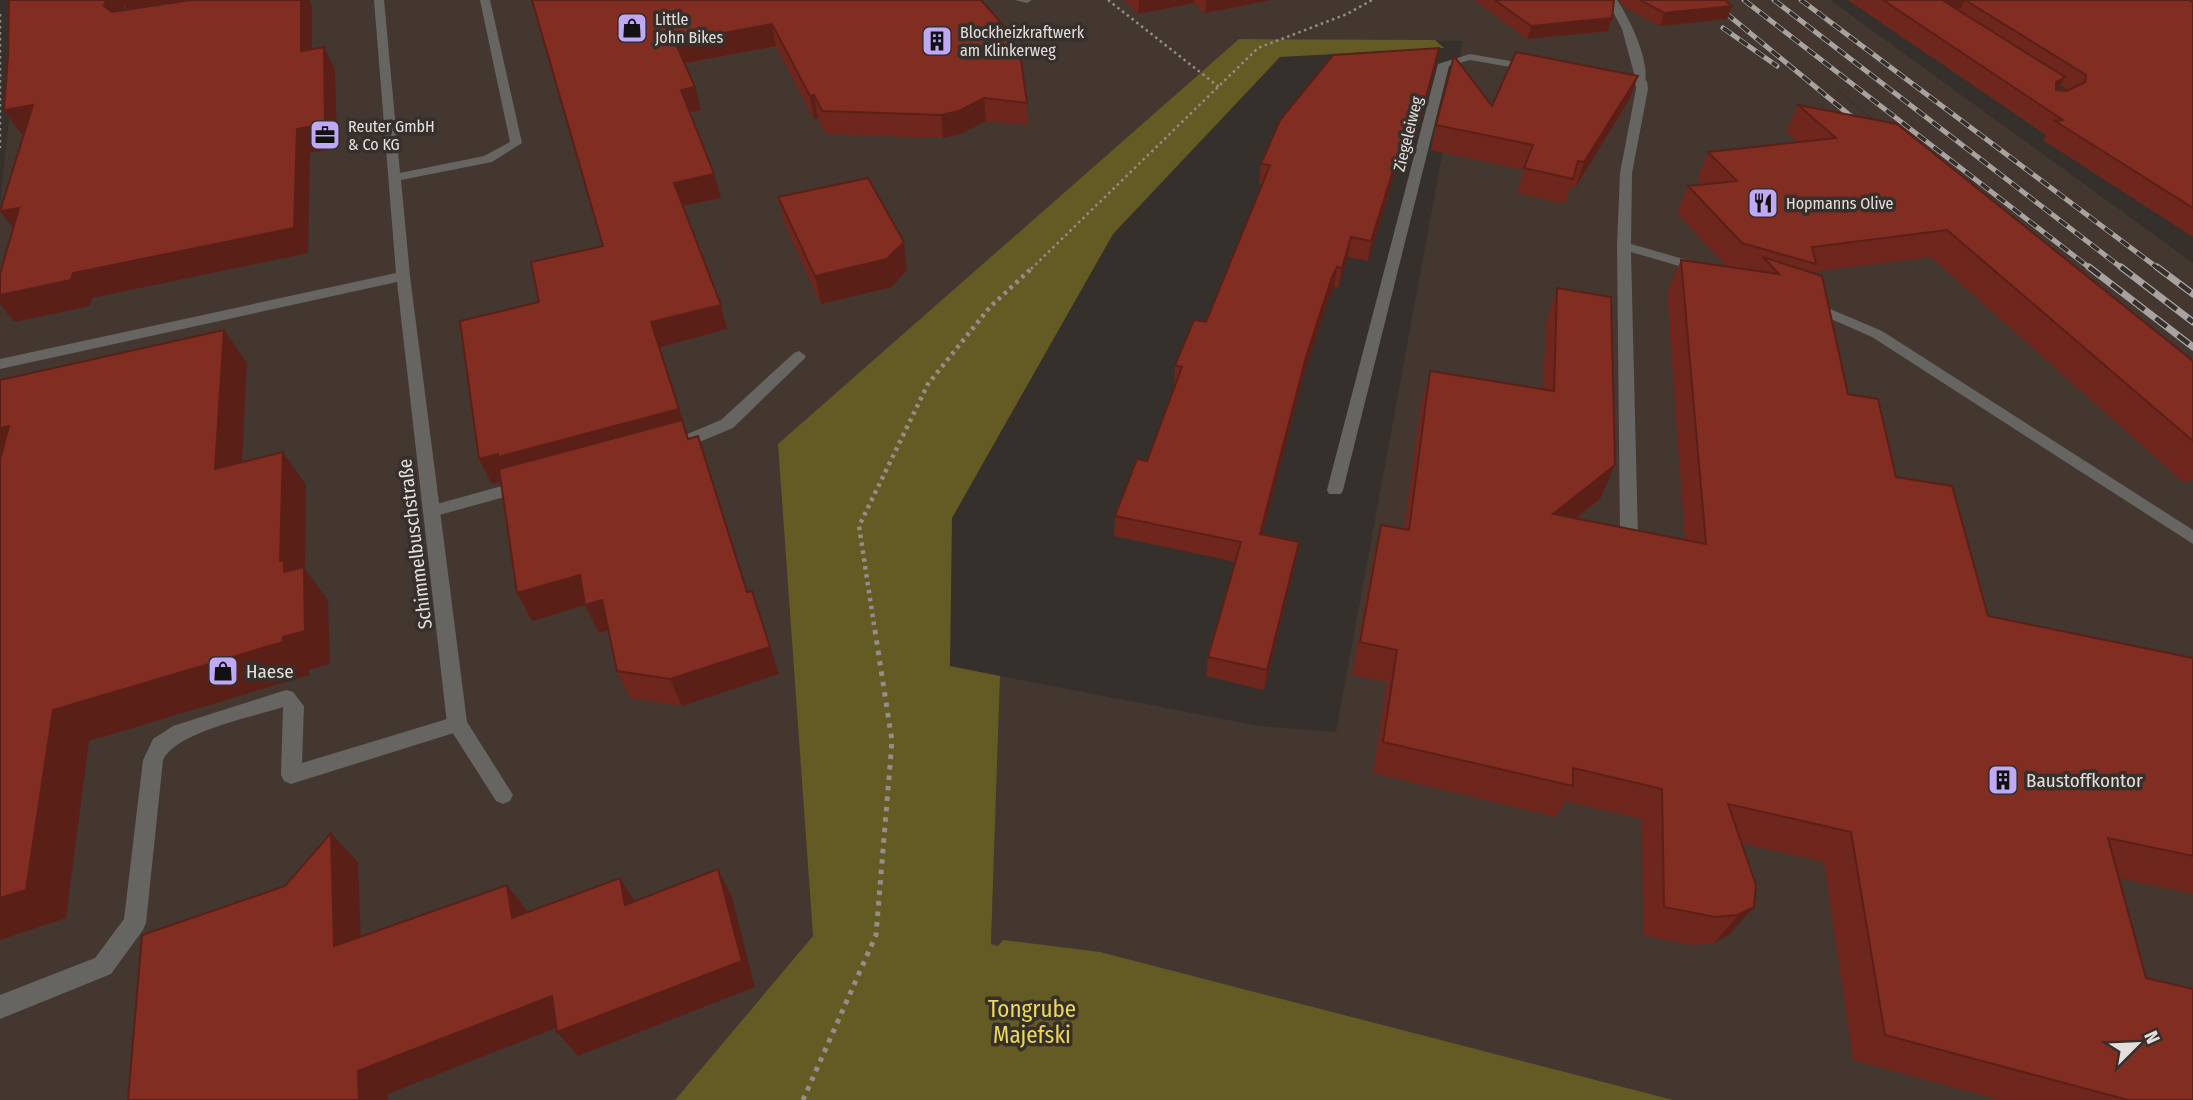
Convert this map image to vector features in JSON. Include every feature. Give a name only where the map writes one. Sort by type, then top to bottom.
[{"type":"street","name":"Schimmelbuschstraße","points":[[379,0],[403,276],[457,724],[503,795]]},
{"type":"street","points":[[394,178],[488,159],[516,143],[485,0]]},
{"type":"street","points":[[1020,0],[1027,0]]},
{"type":"street","points":[[1612,0],[1623,16],[1636,50],[1642,89],[1626,173],[1624,246],[1629,538]]},
{"type":"street","name":"Ziegeleiweg","points":[[1335,490],[1444,64],[1470,57],[1544,70]]},
{"type":"street","points":[[1605,77],[1641,81]]},
{"type":"street","points":[[1624,246],[1718,274]]},
{"type":"street","points":[[0,364],[403,276]]},
{"type":"street","points":[[1798,298],[1877,334],[2193,538]]},
{"type":"street","points":[[664,448],[690,441],[727,424],[799,356]]},
{"type":"street","points":[[432,511],[536,483]]},
{"type":"street","points":[[0,1007],[103,966],[120,946],[135,923],[153,760],[160,745],[180,732],[286,698],[294,706],[291,775],[457,724]]},
{"type":"path","points":[[1108,0],[1219,87]]},
{"type":"path","points":[[803,1100],[876,934],[892,741],[859,526],[928,384],[990,307],[1258,48],[1347,14],[1372,0]]},
{"type":"path","points":[[0,13],[0,148]]},
{"type":"shaded area","points":[[15,0],[1830,0],[2193,263],[2193,381],[1816,72],[2193,391],[2193,1100],[1574,1100],[991,944],[1000,676],[1259,726],[1336,732],[1463,41],[1239,39],[779,444],[813,936],[675,1100],[0,1100],[0,204],[19,26]]},
{"type":"green space","name":"Tongrube Majefski","points":[[1239,39],[1435,40],[1444,48],[1280,57],[1113,234],[952,518],[950,666],[1000,676],[991,944],[998,946],[1003,940],[1100,952],[1673,1100],[675,1100],[813,936],[778,444]]},
{"type":"building","points":[[9,0],[106,0],[104,6],[112,12],[191,0],[301,0],[301,51],[324,47],[325,124],[297,129],[294,228],[73,273],[71,280],[0,295],[0,274],[19,208],[0,211],[33,105],[4,110]]},
{"type":"building","points":[[532,0],[981,0],[1004,26],[1021,60],[1027,103],[984,98],[959,111],[941,115],[822,111],[814,95],[810,96],[772,24],[675,42],[695,87],[681,90],[714,174],[674,183],[721,305],[651,322],[679,409],[498,457],[498,454],[479,459],[460,321],[539,302],[531,262],[603,246]]},
{"type":"building","points":[[1495,0],[1614,0],[1612,18],[1531,26]]},
{"type":"building","points":[[1640,0],[1725,0],[1732,6],[1664,13]]},
{"type":"building","points":[[1883,0],[1942,0],[2065,77],[2056,82],[2056,90],[2067,91],[2085,82],[2086,75],[1965,0],[2193,2],[2193,208],[2055,121],[2063,120]]},
{"type":"building","points":[[1439,48],[1418,128],[1407,126],[1371,241],[1351,237],[1342,268],[1337,267],[1332,277],[1306,357],[1260,534],[1299,542],[1267,670],[1208,657],[1241,542],[1115,516],[1137,459],[1147,461],[1182,367],[1175,365],[1194,320],[1206,322],[1270,165],[1261,164],[1280,120],[1333,55]]},
{"type":"building","points":[[1516,52],[1638,76],[1584,162],[1578,161],[1573,179],[1524,168],[1533,145],[1436,125],[1454,56],[1492,106]]},
{"type":"building","points":[[1798,105],[1897,124],[2193,361],[2193,441],[1947,230],[1812,247],[1816,264],[1742,243],[1688,186],[1737,181],[1708,152],[1836,138]]},
{"type":"building","points":[[868,178],[904,242],[887,259],[815,276],[778,197]]},
{"type":"building","points":[[1763,257],[1822,276],[1848,394],[1878,399],[1896,477],[1952,486],[1988,616],[2193,658],[2193,856],[2108,838],[2146,978],[2193,989],[2193,1100],[2128,1100],[1885,1035],[1851,832],[1728,804],[1756,885],[1754,907],[1738,915],[1715,917],[1664,907],[1662,789],[1573,768],[1573,786],[1383,742],[1397,650],[1360,642],[1381,525],[1409,530],[1430,371],[1554,391],[1557,288],[1611,297],[1615,465],[1553,514],[1706,544],[1681,260],[1779,274]]},
{"type":"building","points":[[224,330],[215,469],[283,452],[280,561],[284,560],[284,572],[304,567],[305,631],[283,637],[283,642],[53,710],[26,890],[0,898],[0,460],[9,426],[0,428],[0,380]]},
{"type":"building","points":[[682,420],[688,439],[698,436],[747,592],[752,591],[770,647],[670,679],[617,671],[602,600],[585,605],[580,575],[517,593],[499,469]]},
{"type":"building","points":[[331,833],[334,946],[507,885],[512,918],[620,878],[625,905],[718,869],[742,961],[557,1032],[552,996],[358,1071],[359,1100],[128,1100],[142,935],[285,886]]},
{"type":"railway","points":[[1710,0],[1864,127]]},
{"type":"railway","points":[[1744,0],[2091,269]]},
{"type":"railway","points":[[1774,0],[2123,269]]},
{"type":"railway","points":[[1801,0],[2159,269]]},
{"type":"railway","points":[[1723,28],[1777,66]]},
{"type":"railway","points":[[2089,267],[2193,347]]},
{"type":"railway","points":[[2121,267],[2193,322]]},
{"type":"railway","points":[[2157,267],[2193,294]]},
{"type":"place","name":"Little John Bikes","points":[[632,28]]},
{"type":"place","name":"Blockheizkraftwerk am Klinkerweg","points":[[937,41]]},
{"type":"place","name":"Reuter GmbH & Co KG","points":[[325,135]]},
{"type":"place","name":"Hopmanns Olive","points":[[1763,203]]},
{"type":"place","name":"Haese","points":[[223,671]]},
{"type":"place","name":"Baustoffkontor","points":[[2003,780]]}]
